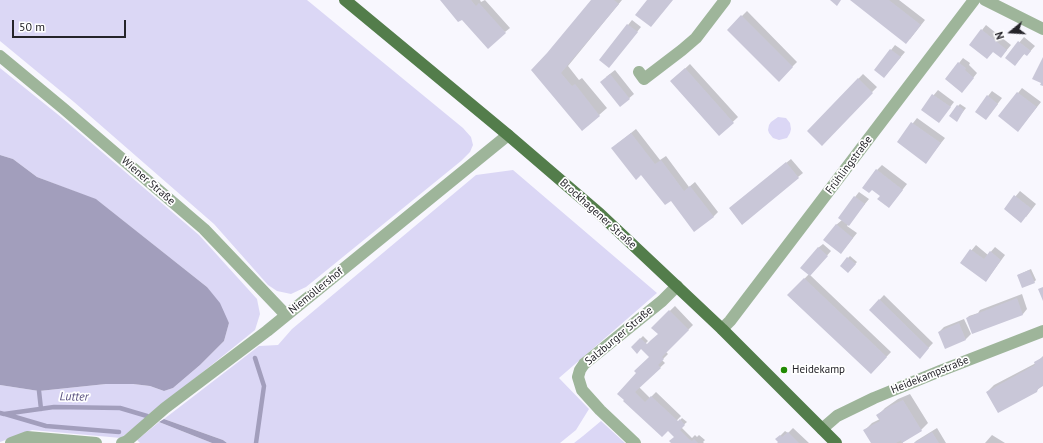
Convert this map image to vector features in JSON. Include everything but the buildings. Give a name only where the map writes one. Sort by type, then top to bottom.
[{"type":"main road","name":"Brockhagener Straße","points":[[351,2],[600,214],[722,329],[836,443]]},
{"type":"street","points":[[639,72],[644,79],[682,50],[696,38],[725,0]]},
{"type":"street","name":"Frühlingstraße","points":[[722,329],[974,0]]},
{"type":"street","points":[[985,0],[1043,29]]},
{"type":"street","name":"Wiener Straße","points":[[0,56],[204,229],[286,316]]},
{"type":"street","name":"Niemöllershof","points":[[122,443],[127,441],[171,404],[286,316],[508,135]]},
{"type":"street","name":"Salzburger Straße","points":[[635,443],[600,410],[582,390],[578,377],[584,364],[662,301],[677,286]]},
{"type":"street","name":"Heidekampstraße","points":[[822,429],[837,416],[874,398],[1043,331]]},
{"type":"street","points":[[11,443],[27,437],[96,443]]},
{"type":"shaded area","points":[[0,0],[307,0],[463,128],[471,137],[473,145],[470,152],[461,161],[306,287],[291,294],[277,291],[268,285],[214,224],[74,102],[0,41]]},
{"type":"shaded area","points":[[0,68],[61,117],[199,235],[257,299],[260,314],[255,330],[121,438],[32,430],[0,442],[0,385],[39,391],[106,384],[133,384],[150,386],[164,391],[173,388],[200,365],[224,341],[229,323],[207,287],[97,200],[37,177],[13,159],[0,155]]},
{"type":"shaded area","points":[[778,117],[786,118],[790,123],[791,129],[787,138],[779,140],[773,138],[768,130],[771,122]]},
{"type":"shaded area","points":[[0,155],[13,159],[37,177],[96,199],[207,287],[220,303],[229,323],[224,341],[200,365],[173,388],[164,391],[150,386],[133,384],[106,384],[39,391],[0,385]]},
{"type":"shaded area","points":[[513,170],[657,293],[559,378],[589,409],[576,430],[560,443],[227,443],[223,440],[164,419],[259,346],[278,345],[292,329],[476,175]]},
{"type":"shaded area","points":[[164,419],[223,440],[227,443],[212,443],[159,422]]},
{"type":"shaded area","points":[[601,421],[625,443],[574,443],[583,436]]},
{"type":"shaded area","points":[[159,422],[212,443],[140,443],[137,440]]},
{"type":"waterway","points":[[255,358],[264,386],[256,443]]},
{"type":"waterway","points":[[39,391],[41,409]]},
{"type":"waterway","name":"Lutter","points":[[0,413],[4,414],[54,407],[120,408],[147,416]]},
{"type":"waterway","points":[[5,414],[46,426],[119,432]]},
{"type":"place","name":"Heidekamp","points":[[784,370]]}]
